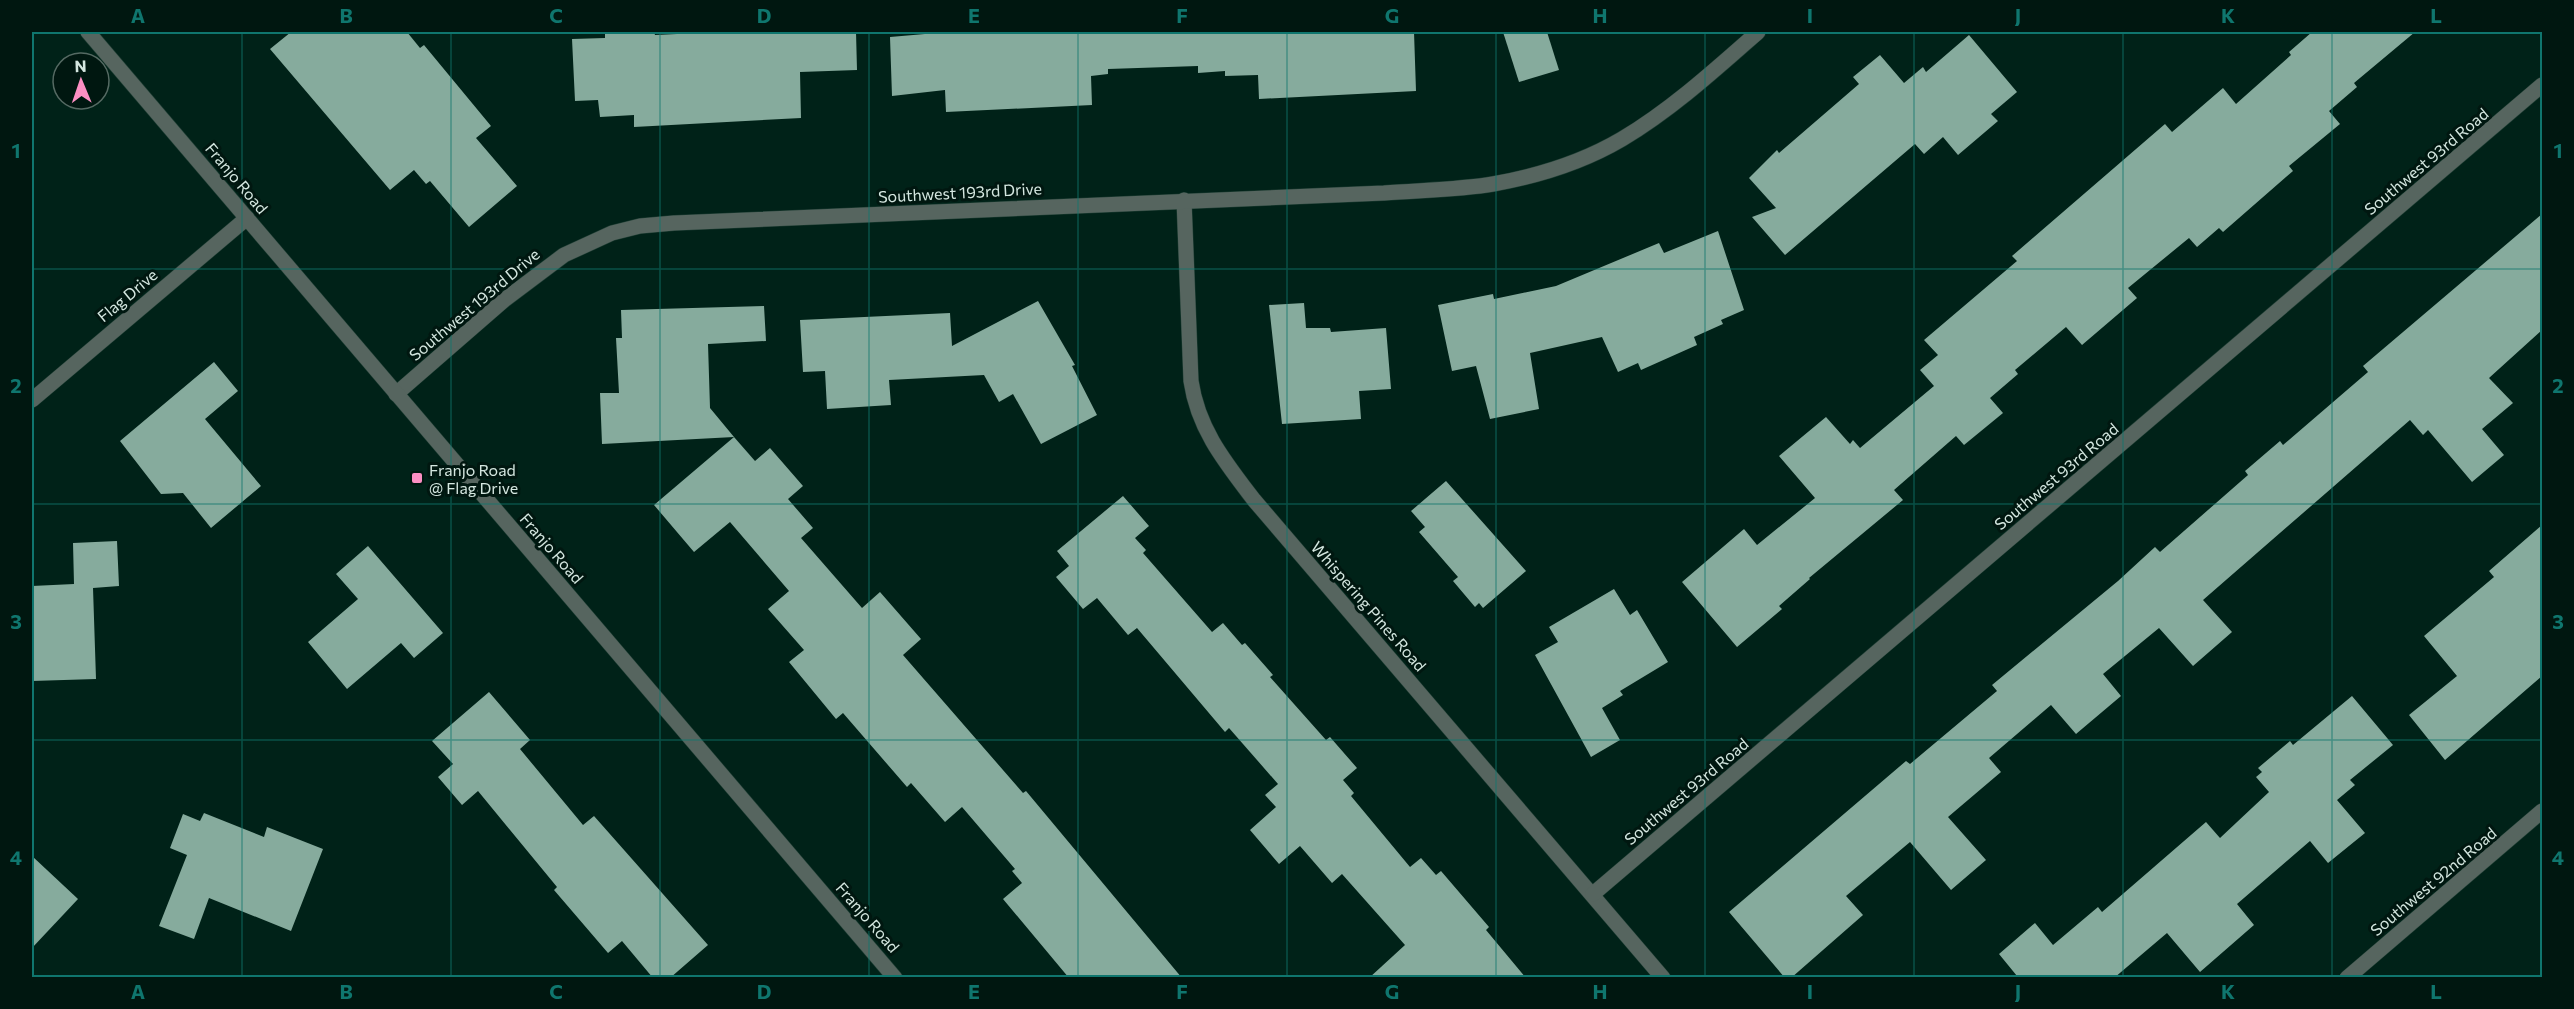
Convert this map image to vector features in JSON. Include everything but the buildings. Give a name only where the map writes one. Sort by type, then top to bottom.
[{"type":"street","name":"Franjo Road","points":[[88,32],[895,978]]},
{"type":"street","name":"Southwest 193rd Drive","points":[[396,394],[546,267],[579,246],[628,229],[674,223],[1384,193],[1492,184],[1537,174],[1579,160],[1622,139],[1662,111],[1758,32]]},
{"type":"street","name":"Southwest 93rd Road","points":[[1593,894],[2542,85]]},
{"type":"street","name":"Whispering Pines Road","points":[[1184,200],[1191,381],[1194,405],[1223,459],[1254,500],[1664,978]]},
{"type":"street","name":"Flag Drive","points":[[32,400],[247,218]]},
{"type":"street","name":"Southwest 92nd Road","points":[[2347,978],[2542,811]]},
{"type":"place","name":"Franjo Road @ Flag Drive","points":[[417,478]]}]
